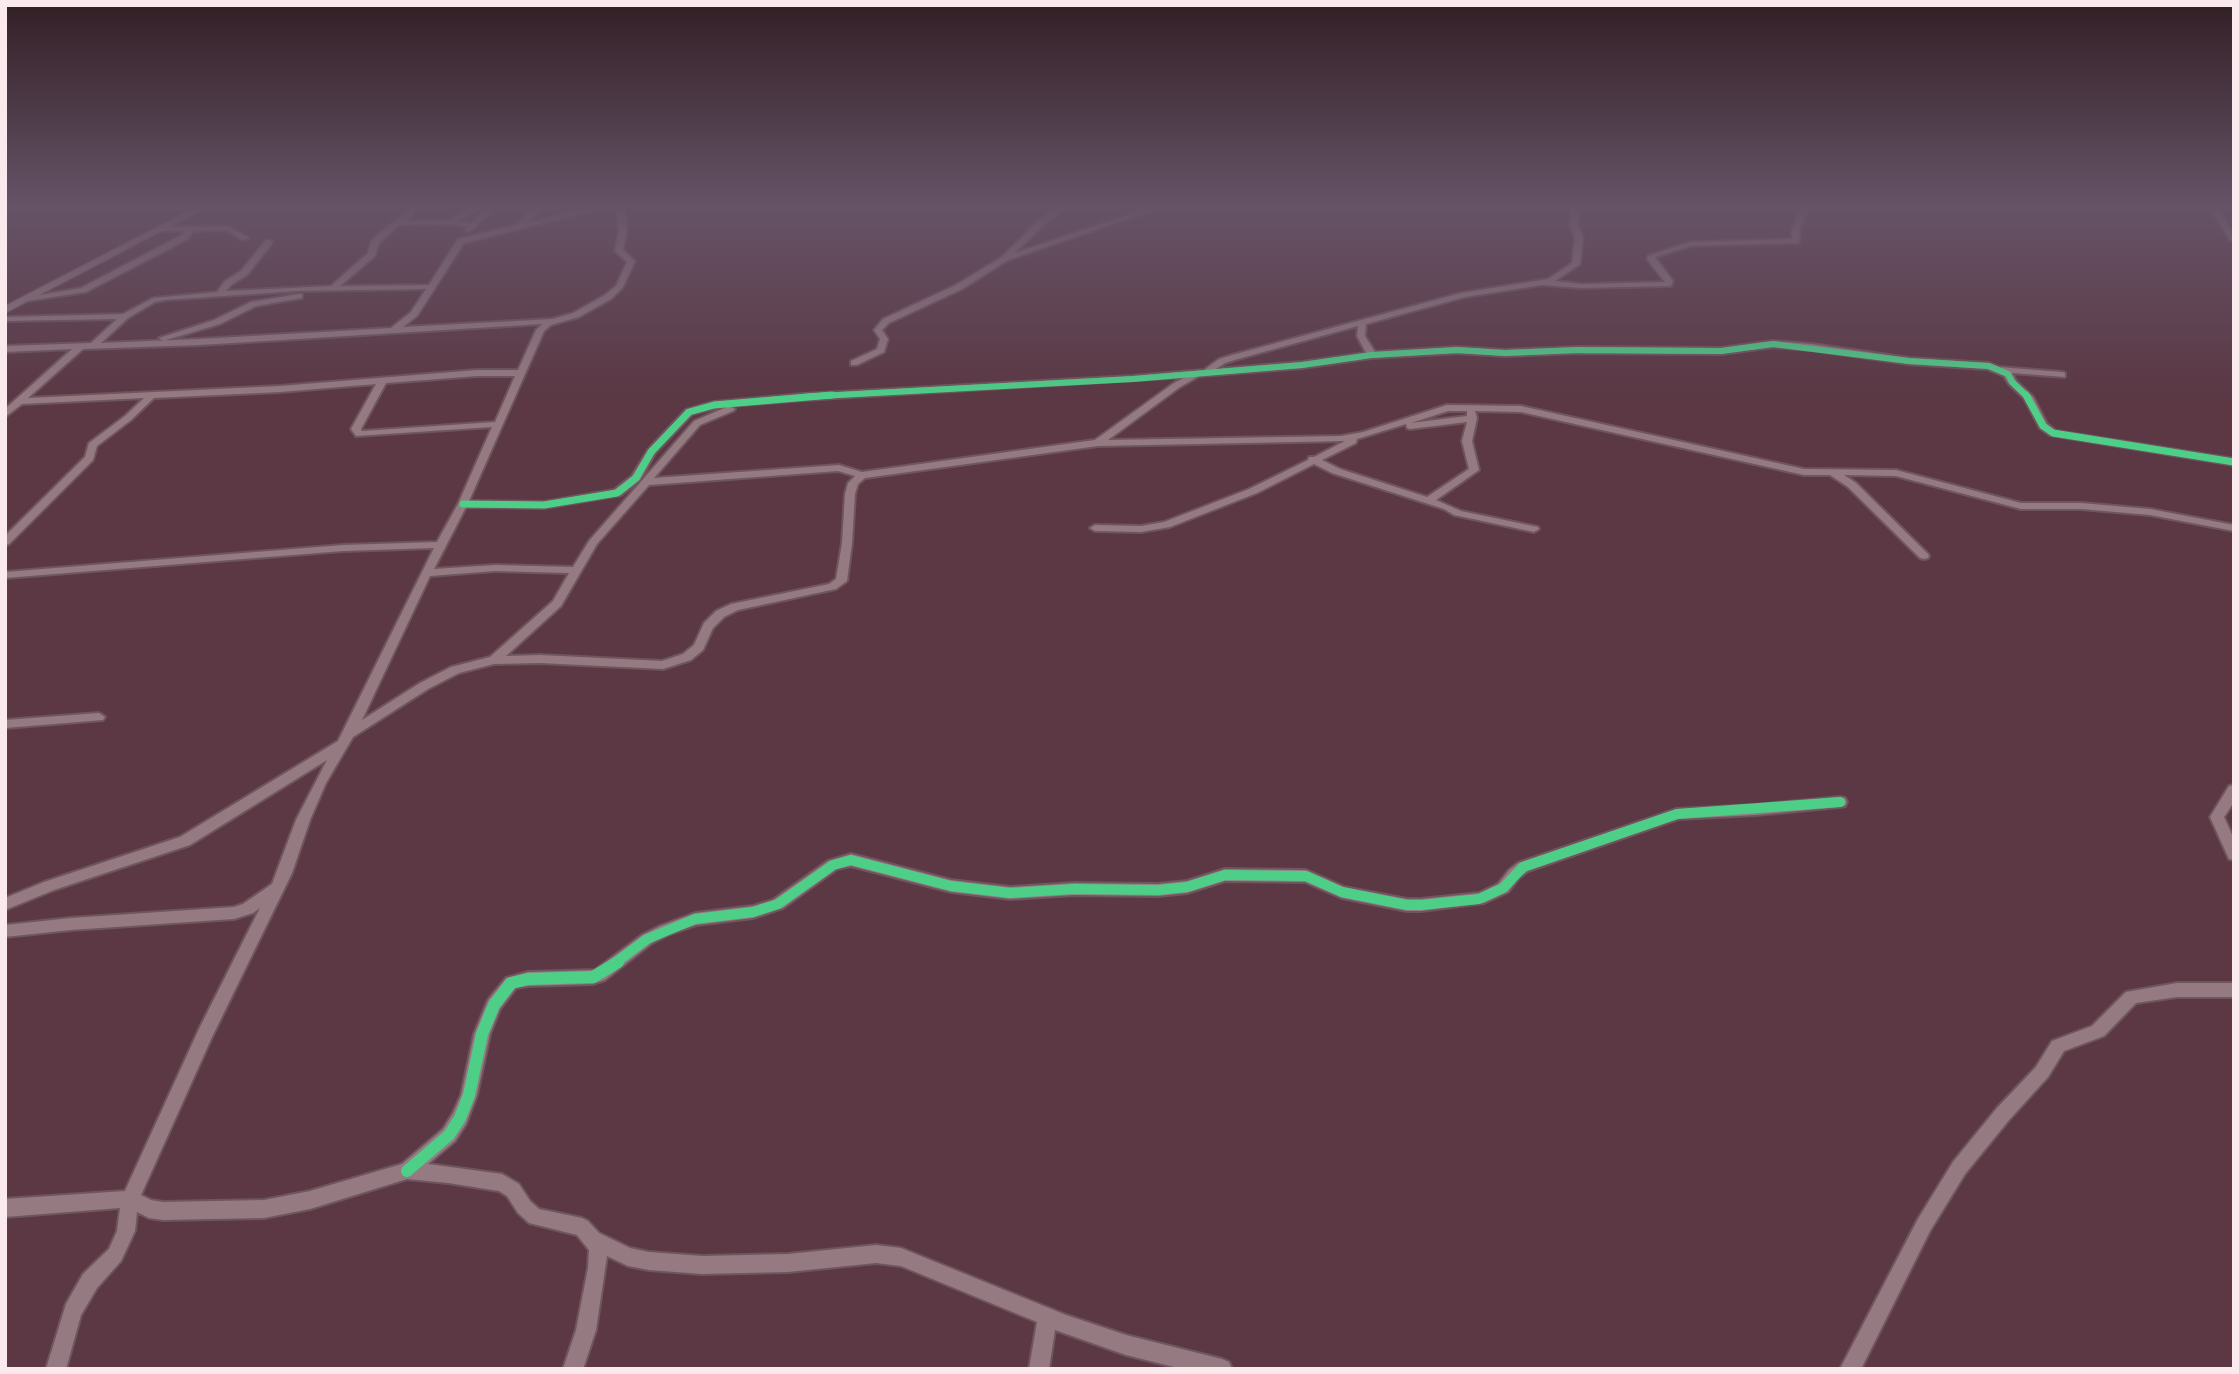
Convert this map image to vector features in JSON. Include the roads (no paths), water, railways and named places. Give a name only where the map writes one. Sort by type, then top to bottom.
[{"type":"street","points":[[5,310],[84,269]]},
{"type":"street","points":[[27,299],[83,290],[123,269]]},
{"type":"street","points":[[220,294],[228,283],[247,269]]},
{"type":"street","points":[[146,343],[217,323],[254,304],[334,289],[356,269]]},
{"type":"street","points":[[392,331],[414,314],[443,269]]},
{"type":"street","points":[[56,1369],[73,1311],[82,1293],[120,1245],[126,1231],[130,1199],[205,1034],[278,887],[303,820],[463,504],[540,330],[553,321],[596,305],[619,287],[627,269]]},
{"type":"street","points":[[854,363],[881,350],[884,339],[878,330],[886,321],[959,287],[988,269]]},
{"type":"street","points":[[1544,283],[1567,269]]},
{"type":"street","points":[[1098,443],[1177,385],[1222,361],[1464,295],[1544,283],[1581,286],[1668,284],[1670,281],[1660,269]]},
{"type":"street","points":[[93,346],[125,316],[153,300],[220,294],[431,287]]},
{"type":"street","points":[[5,319],[125,316]]},
{"type":"street","points":[[5,349],[553,321]]},
{"type":"street","points":[[532,323],[540,330]]},
{"type":"street","points":[[1362,323],[1362,336],[1371,355]]},
{"type":"street","points":[[463,504],[544,505],[618,493],[630,485],[651,452],[689,412],[714,405],[803,397],[1080,383],[1302,365],[1371,355],[1465,350],[1506,353],[1721,351],[1773,344],[1882,358],[2062,375]]},
{"type":"street","points":[[5,414],[80,347]]},
{"type":"street","points":[[2001,369],[2028,397],[2043,426],[2053,433],[2234,462]]},
{"type":"street","points":[[21,401],[382,382],[477,373],[522,373]]},
{"type":"street","points":[[382,382],[356,429],[359,434],[500,424]]},
{"type":"street","points":[[5,542],[90,458],[92,444],[128,418],[151,396]]},
{"type":"street","points":[[494,660],[557,603],[593,543],[697,423],[724,410],[803,397]]},
{"type":"street","points":[[645,482],[839,468],[862,475],[1098,443],[1341,439],[1365,435],[1447,408],[1471,413]]},
{"type":"street","points":[[1095,528],[1141,529],[1166,524],[1253,491],[1347,443],[1372,439],[1385,431],[1471,413],[1539,412],[1804,472],[1896,473],[2021,506],[2070,506],[2150,512],[2234,528]]},
{"type":"street","points":[[1428,501],[1474,470],[1467,441],[1471,413]]},
{"type":"street","points":[[1312,460],[1336,471],[1461,514],[1534,528]]},
{"type":"street","points":[[1833,473],[1852,485],[1924,556]]},
{"type":"street","points":[[5,904],[49,886],[186,841],[424,686],[455,670],[494,660],[540,659],[663,665],[693,653],[699,647],[708,626],[720,614],[735,607],[837,584],[844,576],[850,494],[853,483],[862,475]]},
{"type":"street","points":[[5,575],[343,548],[442,545]]},
{"type":"street","points":[[426,573],[495,568],[575,570]]},
{"type":"street","points":[[5,724],[99,717]]},
{"type":"street","points":[[2234,790],[2217,817],[2234,855]]},
{"type":"street","points":[[407,1171],[449,1135],[460,1118],[469,1095],[482,1034],[494,1005],[511,983],[528,979],[600,975],[647,939],[665,930],[695,919],[753,912],[778,904],[833,865],[842,862],[859,860],[951,886],[1010,893],[1074,889],[1158,890],[1187,887],[1225,875],[1306,876],[1342,891],[1407,905],[1421,905],[1486,896],[1503,888],[1514,873],[1523,867],[1677,814],[1840,802]]},
{"type":"street","points":[[5,931],[234,913],[248,909],[278,887]]},
{"type":"street","points":[[1850,1369],[1924,1226],[1959,1168],[2042,1072],[2058,1046],[2098,1031],[2132,997],[2177,990],[2234,990]]},
{"type":"street","points":[[5,1208],[130,1199],[149,1209],[163,1211],[264,1209],[310,1200],[407,1171],[448,1174],[502,1183],[513,1190],[524,1207],[535,1217],[582,1227],[598,1247],[586,1330],[573,1369]]},
{"type":"street","points":[[595,1241],[628,1257],[702,1265],[788,1263],[876,1254],[901,1257],[1047,1317],[1126,1345],[1222,1369]]},
{"type":"street","points":[[1039,1369],[1047,1317]]}]
